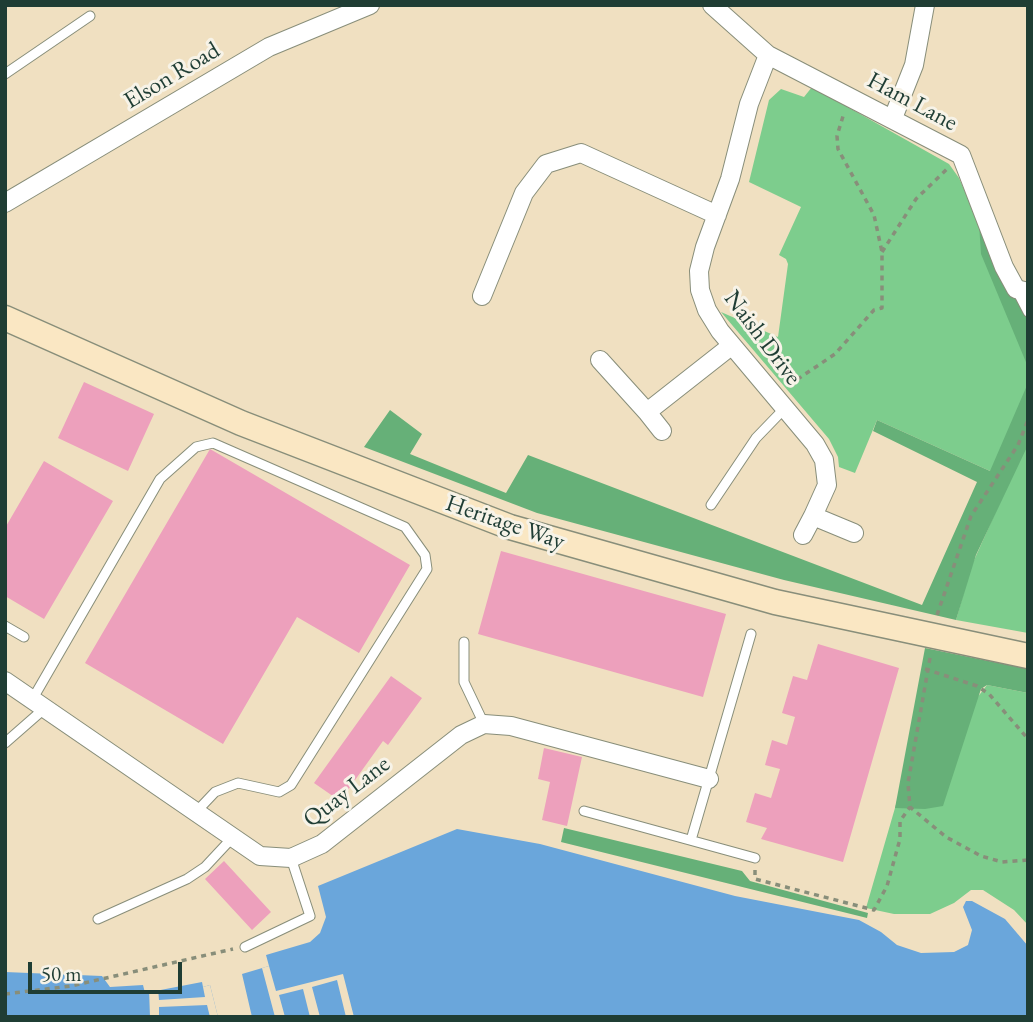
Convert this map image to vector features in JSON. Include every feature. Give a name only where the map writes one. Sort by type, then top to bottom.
[{"type":"street","name":"Elson Road","points":[[5,203],[269,47],[370,5]]},
{"type":"street","name":"Ham Lane","points":[[712,5],[768,55],[961,155],[1004,267],[1022,290]]},
{"type":"street","points":[[893,118],[914,65],[925,5]]},
{"type":"street","name":"Naish Drive","points":[[768,55],[749,104],[730,180],[701,261],[699,281],[707,310],[731,346],[815,444],[827,471],[827,485],[803,535]]},
{"type":"street","points":[[482,296],[524,193],[546,164],[581,153],[716,215]]},
{"type":"street","name":"Heritage Way","points":[[5,318],[241,423],[510,527],[775,602],[1028,656]]},
{"type":"street","points":[[647,412],[731,346]]},
{"type":"street","points":[[600,360],[662,431]]},
{"type":"street","points":[[813,516],[854,533]]},
{"type":"street","name":"Quay Lane","points":[[5,681],[260,856],[291,858],[322,844],[461,735],[484,724]]},
{"type":"street","points":[[484,724],[511,726],[709,779]]},
{"type":"lane","points":[[5,74],[90,16]]},
{"type":"lane","points":[[1022,290],[1028,312]]},
{"type":"lane","points":[[711,505],[779,403]]},
{"type":"lane","points":[[5,743],[39,704],[160,479],[196,447],[213,443],[405,527],[425,555],[427,569],[290,785],[279,792],[237,783],[215,792],[197,811]]},
{"type":"lane","points":[[5,626],[24,637]]},
{"type":"lane","points":[[691,840],[751,634]]},
{"type":"lane","points":[[464,642],[464,682],[484,724]]},
{"type":"lane","points":[[584,811],[755,858]]},
{"type":"lane","points":[[98,919],[187,879],[205,867],[233,837]]},
{"type":"lane","points":[[245,947],[310,916],[291,858]]},
{"type":"path","points":[[779,403],[856,334],[874,310],[882,308],[882,252],[874,215],[838,149],[837,136],[842,116],[852,97]]},
{"type":"path","points":[[882,252],[916,199],[961,155]]},
{"type":"path","points":[[943,620],[937,616],[971,516],[1018,445],[1028,420]]},
{"type":"path","points":[[755,858],[755,879],[874,910],[887,886],[900,839],[901,821],[910,807],[908,783],[925,669],[932,651]]},
{"type":"path","points":[[925,669],[977,686],[989,694],[1028,739]]},
{"type":"path","points":[[910,807],[946,837],[981,856],[1002,862],[1028,860]]},
{"type":"path","points":[[5,994],[71,986],[245,947]]},
{"type":"green space","points":[[812,87],[949,164],[959,178],[1028,335],[1028,633],[956,620],[971,567],[1010,480],[877,420],[855,473],[839,467],[838,457],[829,439],[721,312],[778,337],[788,264],[786,259],[779,255],[801,207],[749,182],[769,100],[781,89],[804,97]]},
{"type":"green space","points":[[979,224],[1011,292],[1028,306],[1028,367],[981,254]]},
{"type":"green space","points":[[1028,383],[1028,445],[976,555],[956,620],[784,580],[537,513],[364,447],[390,410],[422,434],[410,454],[506,493],[528,455],[922,605],[977,482],[873,431],[877,420],[990,471]]},
{"type":"green space","points":[[925,648],[1028,669],[1028,693],[987,685],[981,689],[943,806],[925,809],[895,808]]},
{"type":"green space","points":[[987,685],[1028,693],[1028,925],[1014,910],[983,890],[971,890],[954,903],[930,914],[894,914],[866,908],[897,801]]},
{"type":"green space","points":[[564,828],[742,871],[750,881],[868,913],[867,918],[561,842]]},
{"type":"water","points":[[457,829],[540,844],[735,896],[859,920],[897,945],[921,953],[954,952],[968,945],[972,930],[963,907],[966,901],[972,901],[1005,919],[1028,946],[1028,1017],[252,1017],[242,974],[269,966],[266,955],[310,942],[320,933],[326,917],[318,886]]},
{"type":"water","points":[[5,972],[102,976],[110,987],[143,985],[145,993],[202,982],[203,987],[210,985],[218,1017],[5,1017]]},
{"type":"pier","points":[[269,966],[276,991],[343,974],[354,1017],[346,1017],[337,980],[312,987],[320,1017],[310,1017],[303,989],[279,995],[285,1017],[275,1017],[262,968]]},
{"type":"pier","points":[[210,985],[218,1017],[210,1017],[207,1005],[159,1007],[159,1017],[150,1017],[149,989],[158,988],[159,1000],[205,997],[203,987]]},
{"type":"building","points":[[84,382],[154,414],[128,471],[58,438]]},
{"type":"building","points":[[210,449],[410,565],[359,653],[297,617],[223,744],[85,663]]},
{"type":"building","points":[[44,461],[113,501],[44,619],[5,596],[5,528]]},
{"type":"building","points":[[501,551],[726,614],[703,697],[478,634]]},
{"type":"building","points":[[818,644],[899,668],[843,862],[761,839],[767,828],[746,822],[755,793],[771,798],[780,769],[765,765],[772,740],[787,745],[795,717],[782,713],[793,676],[807,680]]},
{"type":"building","points":[[391,676],[422,698],[388,745],[383,741],[340,801],[314,783]]},
{"type":"building","points":[[544,748],[582,757],[567,826],[542,820],[550,782],[538,779]]},
{"type":"building","points":[[224,861],[271,912],[252,930],[205,879]]}]
